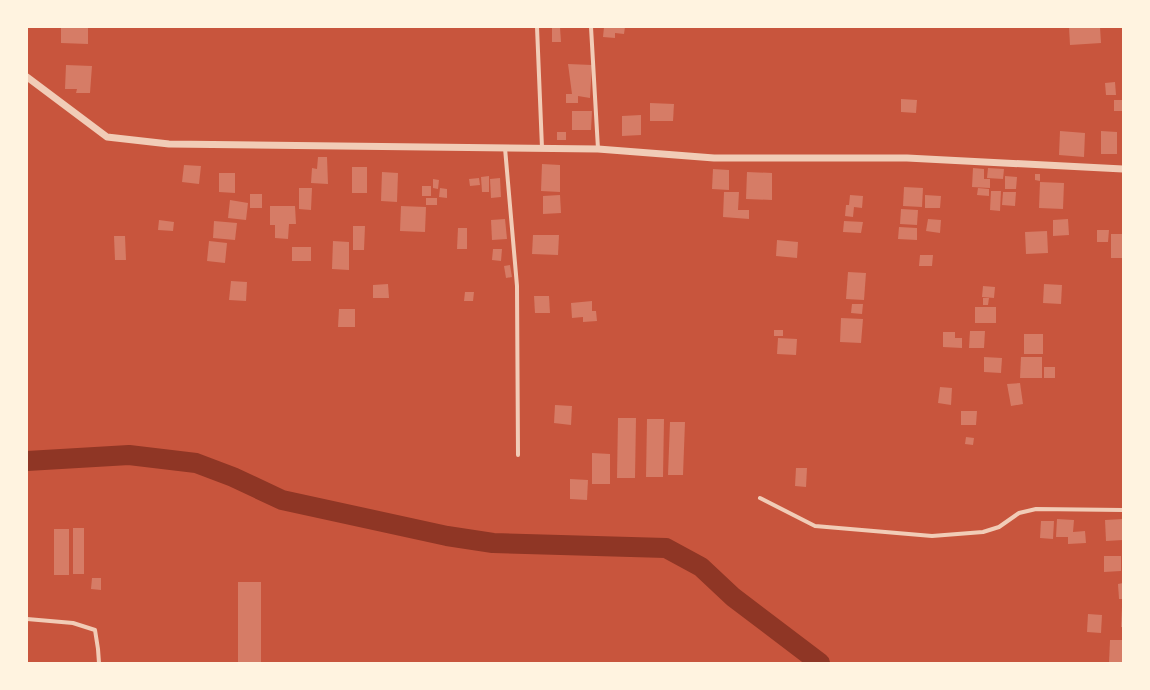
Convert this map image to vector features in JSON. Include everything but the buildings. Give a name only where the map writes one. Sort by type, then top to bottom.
[{"type":"street","points":[[537,27],[542,148]]},
{"type":"street","points":[[591,27],[598,149]]},
{"type":"street","points":[[27,77],[107,136],[169,144],[598,149],[714,158],[907,158],[1123,168]]},
{"type":"street","points":[[505,148],[517,286],[518,455]]},
{"type":"street","points":[[760,498],[815,526],[932,536],[983,532],[999,527],[1019,513],[1036,509],[1123,510]]},
{"type":"street","points":[[27,619],[73,623],[95,630],[99,663]]},
{"type":"waterway","points":[[27,461],[129,455],[196,463],[233,477],[282,500],[447,536],[493,543],[666,548],[701,567],[733,597],[820,663]]}]
